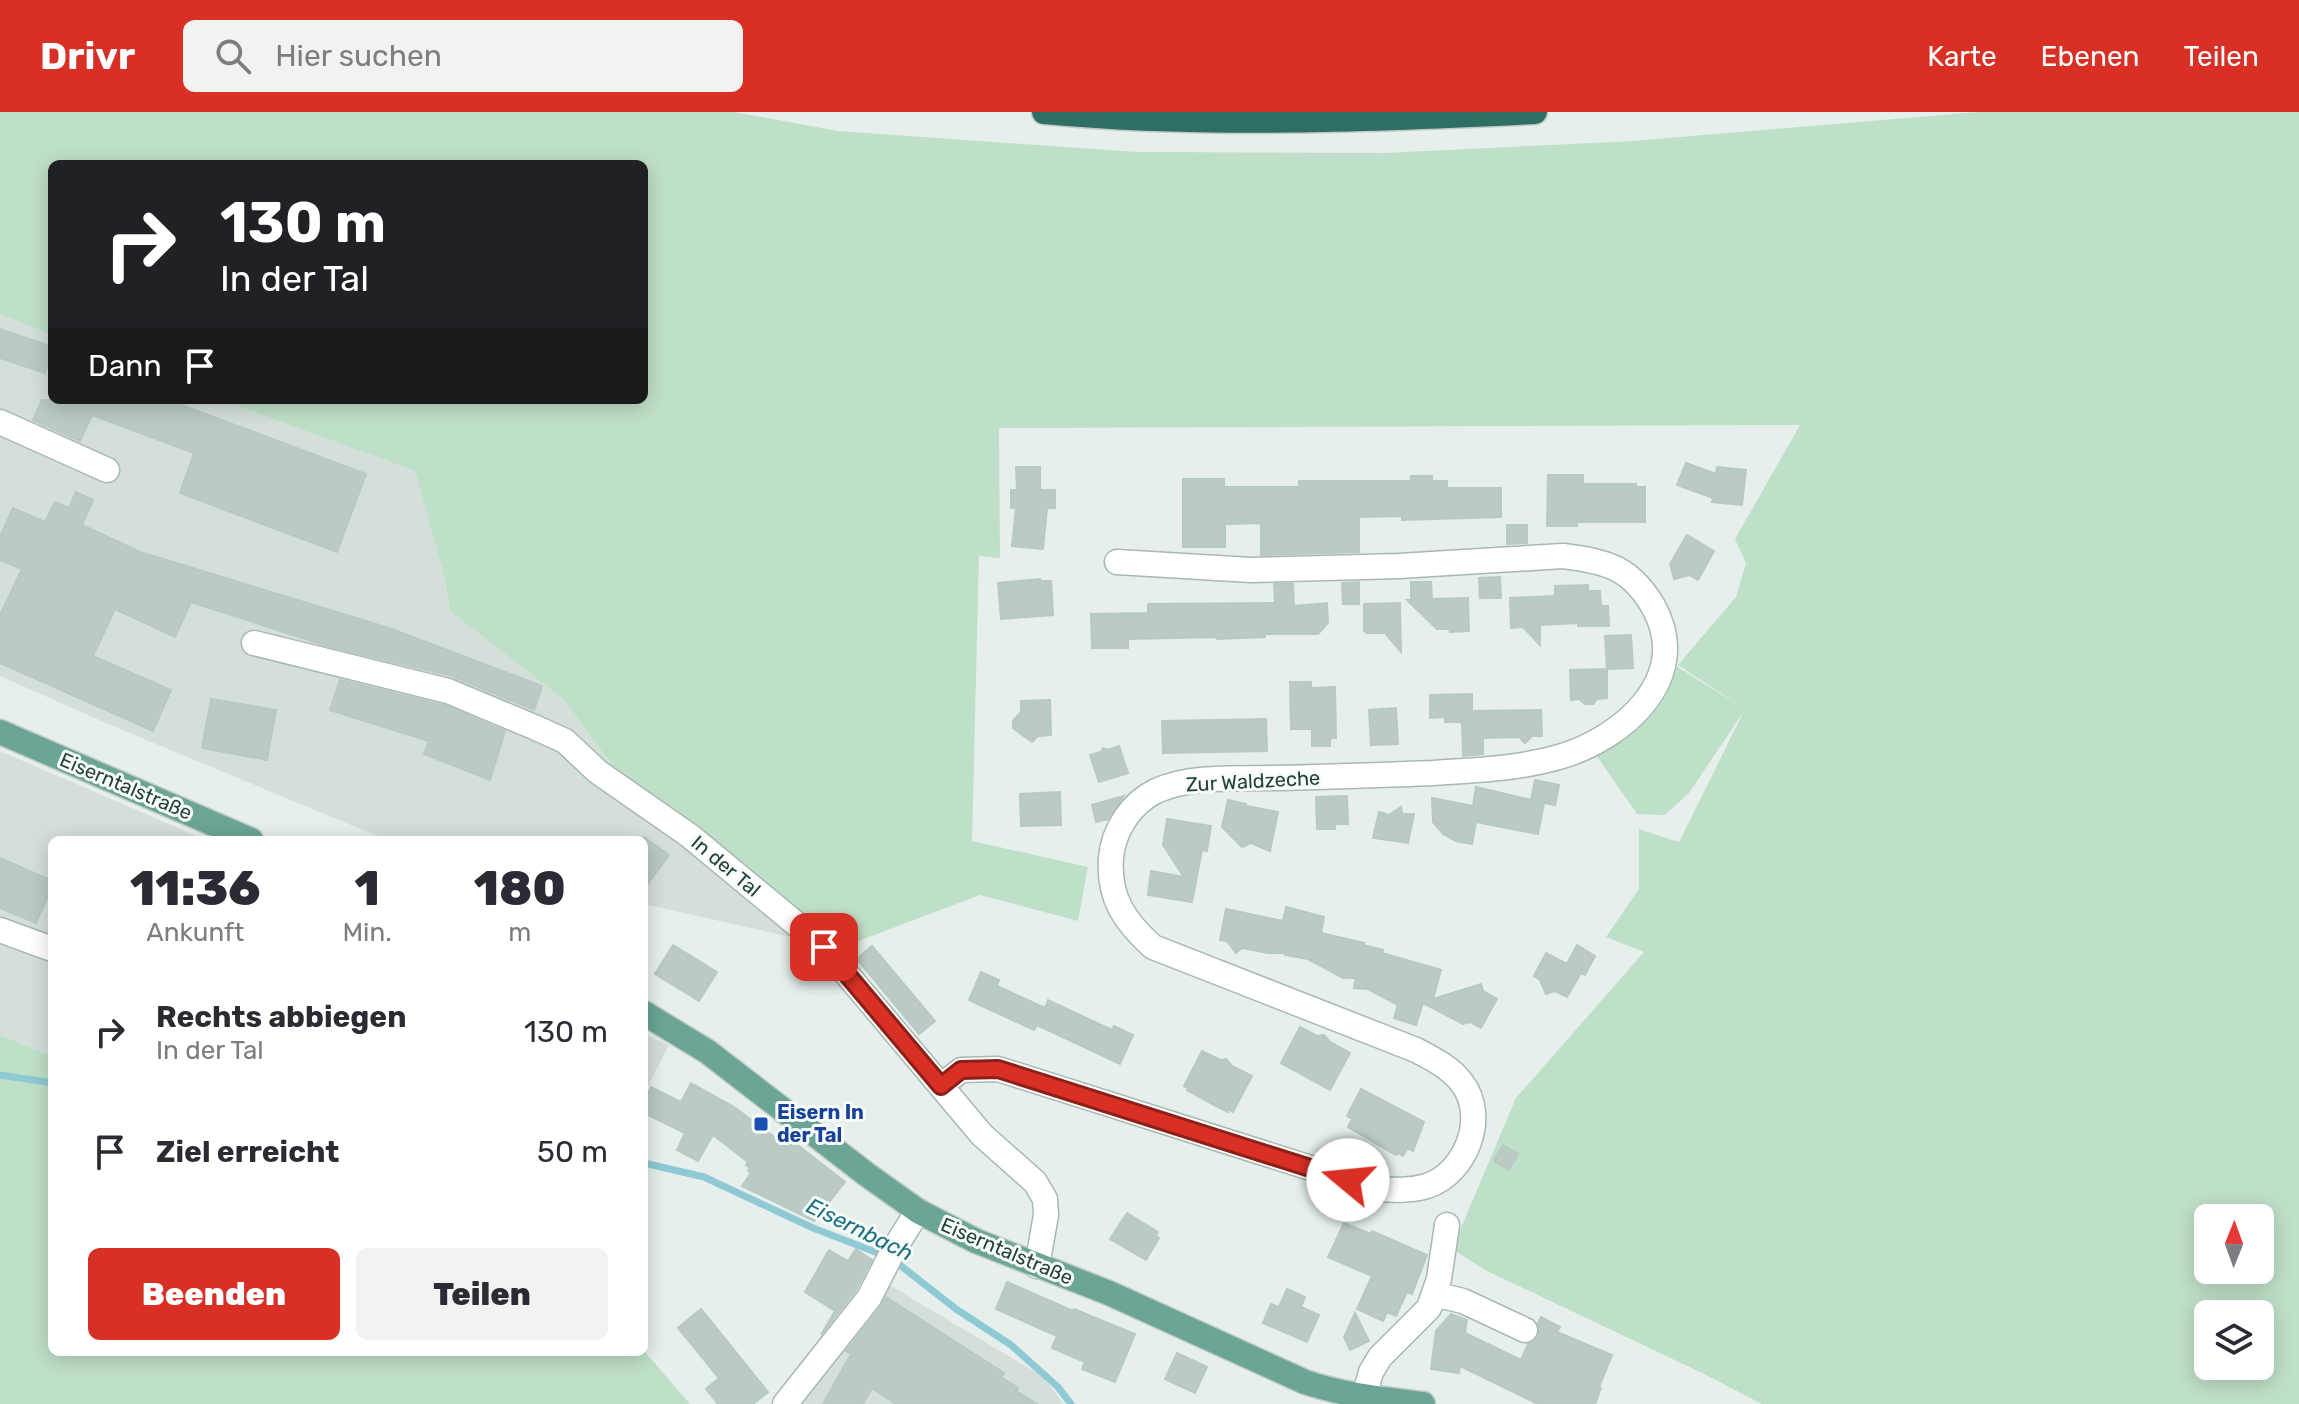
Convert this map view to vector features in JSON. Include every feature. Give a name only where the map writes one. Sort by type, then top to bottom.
[{"type":"highway","points":[[1044,112],[1181,120],[1360,121],[1535,112]]},
{"type":"main road","name":"Eiserntalstraße","points":[[0,732],[224,835]]},
{"type":"main road","name":"Eiserntalstraße","points":[[648,1015],[708,1052],[918,1211],[976,1241],[1109,1293],[1305,1382],[1364,1397],[1423,1404]]},
{"type":"street","points":[[0,422],[107,470]]},
{"type":"street","name":"Zur Waldzeche","points":[[941,1086],[961,1070],[998,1069],[1377,1189],[1405,1191],[1429,1185],[1445,1176],[1458,1164],[1470,1142],[1472,1127],[1471,1101],[1456,1076],[1444,1065],[1416,1050],[1153,947],[1135,931],[1121,912],[1113,889],[1110,866],[1115,839],[1128,813],[1141,801],[1156,792],[1199,780],[1506,769],[1561,756],[1593,743],[1620,726],[1654,691],[1660,675],[1663,631],[1644,590],[1612,566],[1588,560],[1563,556],[1399,566],[1251,570],[1117,562]]},
{"type":"street","name":"In der Tal","points":[[254,643],[448,691],[565,741],[598,772],[690,836],[824,947],[982,1135],[1035,1182],[1045,1199],[1046,1215],[1037,1266]]},
{"type":"street","points":[[0,930],[48,948]]},
{"type":"street","points":[[785,1404],[869,1298],[918,1211]]},
{"type":"street","points":[[1364,1397],[1371,1372],[1380,1357],[1429,1308],[1439,1279],[1447,1225]]},
{"type":"street","points":[[1434,1294],[1463,1301],[1525,1330]]},
{"type":"shaded area","points":[[0,314],[48,333],[48,404],[232,404],[415,471],[445,579],[450,611],[564,700],[612,765],[840,948],[648,905],[648,836],[377,836],[0,676]]},
{"type":"shaded area","points":[[0,751],[197,836],[48,836],[48,1054],[0,1035]]},
{"type":"shaded area","points":[[648,1036],[669,1045],[648,1086]]},
{"type":"shaded area","points":[[891,1286],[1042,1376],[1064,1404],[795,1404]]},
{"type":"green space","points":[[0,112],[734,112],[838,131],[1137,152],[1384,153],[1633,141],[1977,112],[2299,112],[2299,1404],[1762,1404],[1487,1271],[1452,1249],[1516,1098],[1644,952],[1606,937],[1639,889],[1639,829],[1679,842],[1744,711],[1689,793],[1665,815],[1637,814],[1596,755],[1625,737],[1659,707],[1676,666],[1745,709],[1678,665],[1736,597],[1746,563],[1735,539],[1800,425],[999,428],[1000,558],[979,556],[972,841],[1088,867],[1078,921],[980,895],[840,948],[612,765],[564,700],[450,611],[445,579],[415,471],[232,404],[648,404],[648,160],[48,160],[48,333],[0,314]]},
{"type":"green space","points":[[0,1035],[48,1054],[48,1356],[648,1356],[690,1404],[0,1404]]},
{"type":"building","points":[[0,329],[48,346],[45,373],[0,358]]},
{"type":"building","points":[[42,400],[48,400],[48,404],[179,404],[366,474],[337,552],[180,493],[194,453],[92,415],[80,441],[33,420]]},
{"type":"building","points":[[1686,463],[1716,474],[1717,467],[1746,470],[1742,505],[1712,502],[1713,498],[1677,485]]},
{"type":"building","points":[[1016,467],[1040,467],[1040,490],[1055,490],[1055,508],[1047,508],[1043,549],[1012,546],[1016,508],[1011,508],[1011,490],[1017,490]]},
{"type":"building","points":[[1548,475],[1583,475],[1583,484],[1636,484],[1636,487],[1645,487],[1645,522],[1577,522],[1577,526],[1547,526]]},
{"type":"building","points":[[1411,476],[1432,476],[1432,481],[1447,481],[1447,488],[1501,488],[1501,517],[1402,520],[1402,516],[1359,517],[1359,552],[1261,555],[1261,523],[1225,524],[1225,547],[1183,547],[1183,479],[1224,479],[1224,487],[1299,487],[1299,481],[1411,481]]},
{"type":"building","points":[[76,492],[93,500],[82,525],[140,552],[389,628],[542,686],[534,710],[452,676],[327,646],[191,602],[175,637],[115,609],[93,656],[171,690],[153,731],[0,663],[0,615],[22,569],[0,560],[0,537],[13,508],[45,522],[55,502],[69,508]]},
{"type":"building","points":[[1507,525],[1527,525],[1527,543],[1507,544]]},
{"type":"building","points":[[1687,535],[1714,551],[1698,580],[1689,575],[1674,579],[1670,564]]},
{"type":"building","points":[[1500,577],[1501,598],[1480,598],[1479,578]]},
{"type":"building","points":[[1040,579],[1051,581],[1053,615],[1001,619],[998,583]]},
{"type":"building","points":[[1359,582],[1359,604],[1343,604],[1342,583]]},
{"type":"building","points":[[1411,582],[1431,582],[1432,599],[1468,598],[1469,631],[1437,629],[1407,600],[1411,600]]},
{"type":"building","points":[[1274,584],[1293,584],[1294,606],[1327,603],[1328,623],[1318,634],[1128,639],[1128,648],[1092,648],[1091,614],[1148,613],[1148,604],[1275,603]]},
{"type":"building","points":[[1588,585],[1588,591],[1600,591],[1601,606],[1608,606],[1609,626],[1578,626],[1578,623],[1540,625],[1540,645],[1523,627],[1511,628],[1510,598],[1555,596],[1555,586]]},
{"type":"building","points":[[1400,603],[1401,652],[1385,633],[1364,631],[1364,604]]},
{"type":"building","points":[[1631,635],[1633,668],[1607,669],[1605,636]]},
{"type":"building","points":[[1607,669],[1607,698],[1597,699],[1593,704],[1585,704],[1579,699],[1571,700],[1570,670]]},
{"type":"building","points":[[340,680],[443,705],[505,731],[490,780],[424,754],[429,741],[330,710]]},
{"type":"building","points":[[1290,682],[1311,682],[1311,688],[1335,687],[1336,738],[1330,738],[1330,746],[1312,746],[1312,729],[1291,729]]},
{"type":"building","points":[[1472,694],[1472,711],[1541,710],[1542,736],[1532,736],[1525,743],[1519,737],[1483,738],[1483,754],[1463,756],[1462,722],[1445,722],[1445,717],[1430,718],[1430,695]]},
{"type":"building","points":[[211,699],[276,710],[267,760],[202,748]]},
{"type":"building","points":[[1050,700],[1051,735],[1038,736],[1032,742],[1013,728],[1013,721],[1021,712],[1021,701]]},
{"type":"building","points":[[1396,708],[1398,744],[1371,745],[1369,710]]},
{"type":"building","points":[[1266,719],[1267,751],[1163,753],[1162,721]]},
{"type":"building","points":[[1119,746],[1128,773],[1099,782],[1090,755],[1101,752],[1103,748],[1108,750]]},
{"type":"building","points":[[1535,780],[1559,785],[1555,805],[1531,800]]},
{"type":"building","points":[[1476,787],[1544,803],[1538,834],[1476,822],[1472,844],[1443,834],[1433,822],[1432,798],[1473,806]]},
{"type":"building","points":[[1060,792],[1061,825],[1021,826],[1020,794]]},
{"type":"building","points":[[1124,796],[1108,819],[1096,822],[1092,805]]},
{"type":"building","points":[[1347,796],[1348,824],[1335,824],[1335,829],[1317,829],[1316,797]]},
{"type":"building","points":[[1228,800],[1278,812],[1270,851],[1251,843],[1242,847],[1222,827]]},
{"type":"building","points":[[1401,807],[1402,814],[1414,814],[1408,843],[1373,838],[1379,812],[1389,815]]},
{"type":"building","points":[[1167,819],[1211,826],[1207,851],[1202,850],[1192,902],[1148,895],[1151,871],[1184,877],[1163,845]]},
{"type":"building","points":[[648,840],[669,855],[648,884]]},
{"type":"building","points":[[0,858],[48,879],[48,896],[36,923],[0,908]]},
{"type":"building","points":[[1286,907],[1324,917],[1321,933],[1364,943],[1383,950],[1382,953],[1441,970],[1433,999],[1481,984],[1483,991],[1497,999],[1481,1028],[1470,1022],[1463,1024],[1423,1003],[1416,1025],[1394,1018],[1398,1005],[1368,989],[1354,988],[1356,978],[1343,978],[1308,959],[1285,953],[1242,948],[1236,953],[1227,941],[1220,940],[1226,909],[1283,921]]},
{"type":"building","points":[[673,945],[717,972],[699,1001],[655,974]]},
{"type":"building","points":[[1577,945],[1595,956],[1585,975],[1581,973],[1567,997],[1555,991],[1546,994],[1540,980],[1534,976],[1546,953],[1567,964]]},
{"type":"building","points":[[872,946],[935,1021],[919,1034],[857,959]]},
{"type":"building","points":[[981,972],[999,980],[997,986],[1045,1008],[1048,1000],[1112,1030],[1114,1026],[1133,1035],[1120,1064],[1037,1025],[1034,1030],[969,1000]]},
{"type":"building","points":[[1300,1027],[1317,1036],[1324,1035],[1350,1053],[1330,1090],[1281,1063]]},
{"type":"building","points":[[1202,1051],[1220,1060],[1226,1059],[1232,1066],[1252,1076],[1233,1112],[1216,1106],[1184,1086]]},
{"type":"building","points":[[691,1083],[734,1107],[777,1139],[782,1133],[845,1182],[814,1221],[742,1186],[751,1173],[746,1165],[748,1162],[713,1135],[698,1161],[677,1150],[685,1133],[648,1115],[651,1087],[681,1102]]},
{"type":"building","points":[[1361,1089],[1424,1122],[1413,1151],[1408,1148],[1403,1156],[1396,1155],[1348,1127],[1352,1119],[1347,1116]]},
{"type":"building","points":[[1503,1145],[1518,1154],[1509,1170],[1494,1161]]},
{"type":"building","points":[[1127,1213],[1158,1232],[1156,1236],[1159,1238],[1146,1260],[1110,1239]]},
{"type":"building","points":[[1344,1223],[1371,1234],[1372,1231],[1427,1255],[1412,1294],[1407,1292],[1396,1316],[1387,1312],[1383,1321],[1357,1309],[1372,1276],[1328,1257]]},
{"type":"building","points":[[856,1249],[872,1260],[856,1290],[821,1335],[835,1311],[805,1292],[829,1250],[848,1261]]},
{"type":"building","points":[[1007,1282],[1135,1334],[1115,1382],[1082,1369],[1085,1362],[1052,1348],[1057,1336],[996,1309]]},
{"type":"building","points":[[1287,1289],[1305,1297],[1301,1307],[1319,1315],[1307,1342],[1263,1323],[1271,1304],[1279,1307]]},
{"type":"building","points":[[886,1297],[1004,1373],[1001,1377],[1037,1404],[896,1404],[872,1388],[863,1404],[823,1404],[851,1354],[846,1351]]},
{"type":"building","points":[[701,1309],[768,1392],[753,1404],[718,1404],[706,1389],[719,1378],[678,1328]]},
{"type":"building","points":[[1355,1313],[1369,1341],[1350,1350],[1344,1337]]},
{"type":"building","points":[[1451,1314],[1467,1320],[1465,1333],[1521,1360],[1528,1344],[1539,1336],[1541,1317],[1560,1327],[1557,1332],[1612,1355],[1595,1404],[1538,1404],[1460,1366],[1459,1373],[1431,1369],[1436,1331]]},
{"type":"building","points":[[1177,1353],[1207,1367],[1195,1393],[1165,1379]]},
{"type":"waterway","name":"Eisernbach","points":[[0,1075],[48,1082]]},
{"type":"waterway","name":"Eisernbach","points":[[648,1164],[704,1177],[813,1228],[891,1258],[956,1309],[1011,1345],[1058,1387],[1071,1404]]},
{"type":"place","name":"Eisern In der Tal","points":[[761,1124]]},
{"type":"route","points":[[824,947],[941,1086],[961,1070],[998,1069],[1348,1180]]}]
